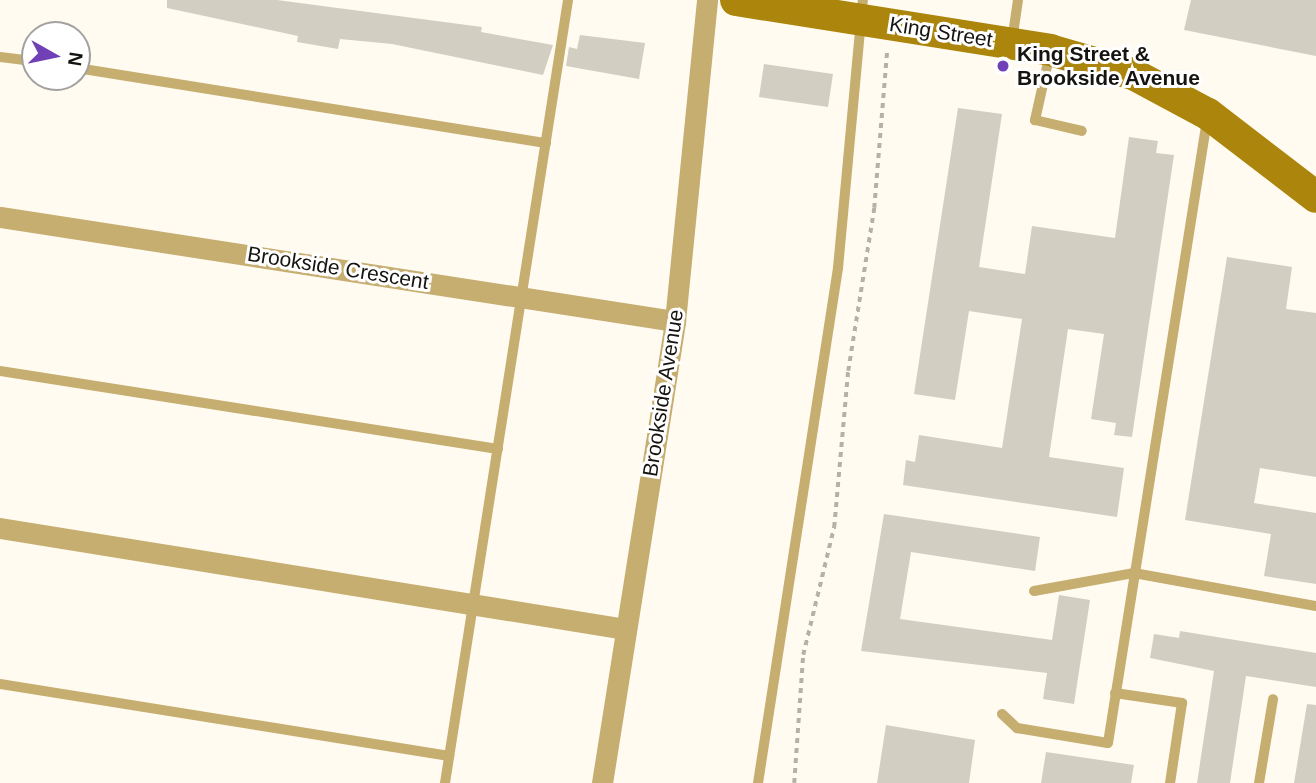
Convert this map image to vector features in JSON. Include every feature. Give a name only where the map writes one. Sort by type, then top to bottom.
[{"type":"street","name":"Brookside Avenue","points":[[602,783],[675,321],[707,0]]},
{"type":"street","name":"King Street","points":[[736,0],[861,10],[891,24],[1050,50],[1133,74],[1208,114],[1316,197]]},
{"type":"street","name":"Brookside Crescent","points":[[0,217],[675,321]]},
{"type":"street","points":[[0,528],[626,629]]},
{"type":"lane","points":[[445,783],[568,0]]},
{"type":"lane","points":[[1012,44],[1018,0]]},
{"type":"lane","points":[[758,783],[838,268],[861,10]]},
{"type":"lane","points":[[1050,50],[1035,120],[1082,131]]},
{"type":"lane","points":[[0,57],[21,59]]},
{"type":"lane","points":[[91,70],[546,143]]},
{"type":"lane","points":[[1002,713],[1017,729],[1108,743],[1208,114]]},
{"type":"lane","points":[[0,370],[498,449]]},
{"type":"lane","points":[[1034,591],[1134,573],[1316,606]]},
{"type":"lane","points":[[0,684],[449,756]]},
{"type":"lane","points":[[1115,693],[1182,704],[1170,783]]},
{"type":"lane","points":[[1259,783],[1273,699]]},
{"type":"path","points":[[794,783],[803,655],[835,516],[891,24]]},
{"type":"building","points":[[167,0],[277,0],[482,27],[481,32],[553,45],[543,75],[392,44],[340,39],[338,49],[297,42],[298,36],[167,8]]},
{"type":"building","points":[[1191,0],[1316,0],[1316,56],[1184,30]]},
{"type":"building","points":[[580,35],[645,43],[639,79],[566,66],[569,47],[577,49]]},
{"type":"building","points":[[764,64],[833,74],[828,107],[759,97]]},
{"type":"building","points":[[958,108],[1002,114],[979,267],[1025,274],[1032,226],[1115,238],[1129,137],[1158,141],[1156,153],[1174,155],[1132,437],[1114,435],[1116,423],[1091,419],[1104,334],[1068,329],[1049,457],[1124,468],[1117,517],[903,485],[906,460],[915,462],[919,435],[1002,448],[1022,319],[969,311],[955,400],[914,394]]},
{"type":"building","points":[[1227,257],[1292,267],[1286,309],[1316,313],[1316,477],[1260,468],[1254,503],[1316,513],[1316,584],[1264,576],[1271,534],[1185,520]]},
{"type":"building","points":[[884,514],[1040,537],[1035,571],[911,552],[900,619],[1052,640],[1059,595],[1090,600],[1074,704],[1043,699],[1047,673],[861,651]]},
{"type":"building","points":[[1180,631],[1316,653],[1316,687],[1246,676],[1230,783],[1197,783],[1214,671],[1150,658],[1154,634],[1179,638]]},
{"type":"building","points":[[1307,704],[1316,705],[1316,783],[1294,783]]},
{"type":"building","points":[[886,725],[975,740],[969,783],[877,783]]},
{"type":"building","points":[[1046,752],[1134,765],[1131,783],[1041,783]]},
{"type":"place","name":"King Street & Brookside Avenue","points":[[1003,66]]}]
